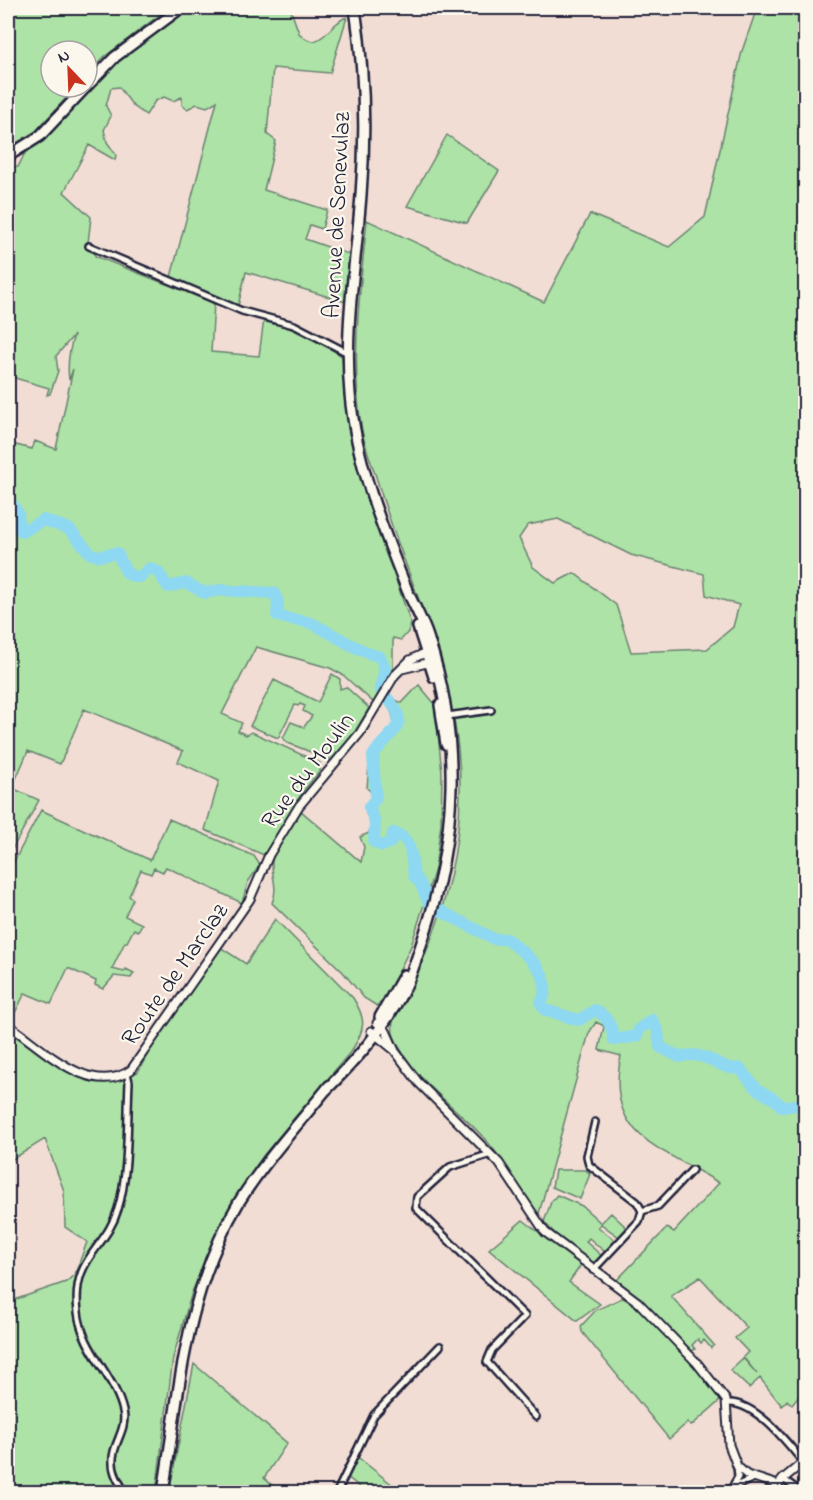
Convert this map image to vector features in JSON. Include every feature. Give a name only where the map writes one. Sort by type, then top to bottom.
[{"type":"main road","points":[[99,73],[115,57],[181,8]]},
{"type":"main road","name":"Avenue de Senevulaz","points":[[163,1492],[185,1345],[212,1258],[233,1214],[258,1174],[376,1029],[422,940],[444,860],[450,808],[451,773],[445,717],[429,650],[362,464],[352,417],[348,353],[362,174],[362,105],[355,8]]},
{"type":"main road","points":[[8,156],[40,136],[74,99]]},
{"type":"street","points":[[89,246],[242,310],[294,326],[348,353]]},
{"type":"street","name":"Rue du Moulin","points":[[252,896],[267,859],[311,790],[360,734],[399,670],[412,658],[429,650]]},
{"type":"street","points":[[399,670],[432,661]]},
{"type":"street","points":[[445,717],[491,710]]},
{"type":"street","name":"Route de Marclaz","points":[[8,1025],[60,1064],[76,1071],[111,1078],[127,1073],[252,896]]},
{"type":"street","points":[[376,1029],[428,1092],[491,1154],[541,1227],[558,1244],[647,1311],[692,1356],[730,1403],[746,1406],[771,1424],[804,1461],[780,1482],[773,1492]]},
{"type":"street","name":"Route de Marclaz","points":[[125,1492],[112,1462],[123,1427],[123,1408],[84,1336],[77,1299],[86,1259],[111,1224],[119,1207],[129,1082],[127,1073]]},
{"type":"street","points":[[593,1270],[639,1221],[642,1211],[638,1202],[590,1166],[587,1156],[595,1122]]},
{"type":"street","points":[[491,1154],[450,1167],[417,1197],[415,1203],[416,1208],[525,1316],[492,1350],[487,1362],[490,1369],[536,1417]]},
{"type":"street","points":[[642,1211],[658,1206],[692,1170]]},
{"type":"street","points":[[337,1492],[374,1415],[440,1346]]},
{"type":"street","points":[[730,1403],[728,1442],[737,1466],[738,1477],[733,1486]]},
{"type":"street","points":[[737,1466],[754,1478],[780,1482],[801,1492]]},
{"type":"street","points":[[722,1492],[754,1478]]},
{"type":"green space","points":[[8,8],[156,8],[162,13],[99,62],[99,39],[39,39],[39,99],[65,99],[35,132],[8,149]]},
{"type":"green space","points":[[190,8],[290,8],[299,33],[313,41],[319,39],[335,24],[347,17],[330,73],[273,68],[267,134],[276,141],[264,190],[327,210],[322,229],[310,225],[305,239],[351,255],[346,302],[246,272],[238,306],[171,277],[217,101],[207,107],[197,104],[187,109],[182,105],[182,97],[173,101],[164,97],[155,101],[146,115],[133,106],[119,87],[111,88],[106,106],[111,116],[104,130],[107,142],[116,155],[115,160],[89,145],[64,192],[91,217],[88,243],[95,246],[95,256],[214,303],[211,352],[259,356],[264,319],[308,335],[342,356],[348,429],[356,463],[411,624],[409,631],[401,640],[393,638],[393,669],[374,703],[343,675],[330,668],[256,647],[222,714],[242,723],[238,731],[246,735],[252,732],[320,763],[320,771],[304,790],[264,855],[205,830],[219,781],[178,762],[183,751],[84,709],[60,764],[28,751],[12,788],[39,800],[8,857],[8,443],[32,449],[35,441],[56,449],[73,369],[69,380],[69,358],[74,335],[56,356],[58,371],[50,394],[47,395],[49,388],[8,376],[8,167],[18,167],[25,153],[41,142],[81,99],[99,99],[99,80],[114,64]]},
{"type":"green space","points":[[757,8],[805,8],[806,1388],[792,1405],[787,1400],[782,1406],[760,1378],[749,1388],[730,1370],[743,1358],[757,1374],[743,1357],[748,1352],[735,1338],[747,1328],[700,1277],[671,1296],[714,1345],[711,1348],[704,1340],[701,1343],[698,1339],[692,1345],[695,1349],[692,1351],[650,1308],[617,1280],[667,1228],[674,1232],[719,1183],[658,1149],[642,1137],[630,1123],[621,1105],[618,1084],[621,1056],[599,1050],[604,1026],[596,1022],[589,1033],[538,1217],[491,1146],[422,1078],[411,1065],[394,1036],[392,1028],[397,1010],[429,945],[450,877],[460,807],[458,744],[442,668],[365,444],[358,405],[356,352],[367,220],[544,302],[590,214],[669,247],[705,217],[742,51]],"holes":[[[558,519],[631,555],[704,574],[706,595],[739,605],[733,627],[707,649],[631,652],[616,605],[574,573],[555,583],[533,567],[519,538],[528,525]]]},
{"type":"green space","points":[[447,135],[499,171],[467,223],[407,206]]},
{"type":"green space","points":[[332,674],[340,679],[340,689],[346,687],[369,708],[353,735],[331,760],[288,743],[283,738],[291,722],[304,727],[312,716],[303,711],[305,706],[295,705],[278,738],[250,726],[274,680],[318,702]]},
{"type":"green space","points":[[419,685],[435,704],[442,773],[441,824],[435,869],[411,946],[386,998],[377,1006],[364,998],[343,972],[272,903],[275,887],[272,861],[280,842],[301,811],[361,862],[364,847],[360,837],[369,833],[372,821],[366,814],[365,806],[373,794],[367,788],[370,753],[394,725],[391,711],[385,700],[387,696],[402,703]]},
{"type":"green space","points":[[41,810],[150,860],[169,819],[254,856],[260,865],[248,882],[242,903],[166,867],[163,872],[154,868],[151,874],[141,870],[129,896],[133,899],[125,916],[142,924],[138,931],[134,929],[125,942],[112,969],[124,972],[126,969],[134,973],[131,978],[114,976],[103,989],[95,985],[96,981],[68,968],[51,1004],[25,993],[11,1021],[8,1019],[8,873]]},
{"type":"green space","points":[[275,919],[353,998],[361,1012],[362,1030],[352,1050],[263,1156],[223,1218],[192,1292],[173,1358],[156,1492],[8,1492],[8,1302],[66,1282],[75,1274],[87,1242],[65,1227],[64,1191],[45,1139],[8,1162],[8,1029],[61,1068],[77,1075],[95,1080],[118,1080],[138,1072],[153,1044],[220,947],[246,964]]},
{"type":"green space","points":[[555,1170],[586,1170],[590,1174],[580,1199],[552,1187]]},
{"type":"green space","points":[[557,1195],[582,1206],[601,1223],[611,1213],[627,1228],[619,1237],[601,1224],[598,1227],[616,1241],[605,1252],[589,1238],[586,1242],[602,1256],[593,1263],[563,1242],[544,1222],[551,1202]]},
{"type":"green space","points":[[523,1220],[581,1265],[569,1282],[600,1304],[577,1321],[489,1249]]},
{"type":"green space","points":[[622,1298],[630,1302],[657,1327],[722,1399],[691,1426],[687,1423],[669,1439],[582,1332],[581,1326],[596,1310]]},
{"type":"green space","points":[[194,1364],[287,1443],[264,1478],[280,1492],[169,1492]]},
{"type":"green space","points":[[355,1455],[394,1486],[387,1492],[366,1492],[346,1476]]},
{"type":"waterway","points":[[8,498],[18,513],[19,528],[22,532],[43,520],[69,529],[91,554],[99,556],[117,553],[127,573],[134,577],[140,577],[150,568],[158,572],[168,587],[186,583],[205,593],[220,590],[274,593],[278,602],[277,615],[313,624],[380,657],[385,668],[380,689]]},
{"type":"waterway","points":[[386,697],[395,707],[398,723],[373,756],[376,798],[369,807],[375,822],[374,842],[382,846],[391,842],[393,833],[405,839],[410,850],[414,876],[420,883],[429,904]]},
{"type":"waterway","points":[[439,910],[494,939],[507,939],[530,959],[537,966],[545,983],[545,993],[541,1003],[545,1010],[579,1020],[595,1010],[609,1023],[614,1040],[637,1036],[639,1029],[652,1020],[658,1031],[660,1047],[679,1057],[698,1056],[726,1067],[739,1068],[756,1088],[782,1107],[795,1105],[806,1108]]}]
